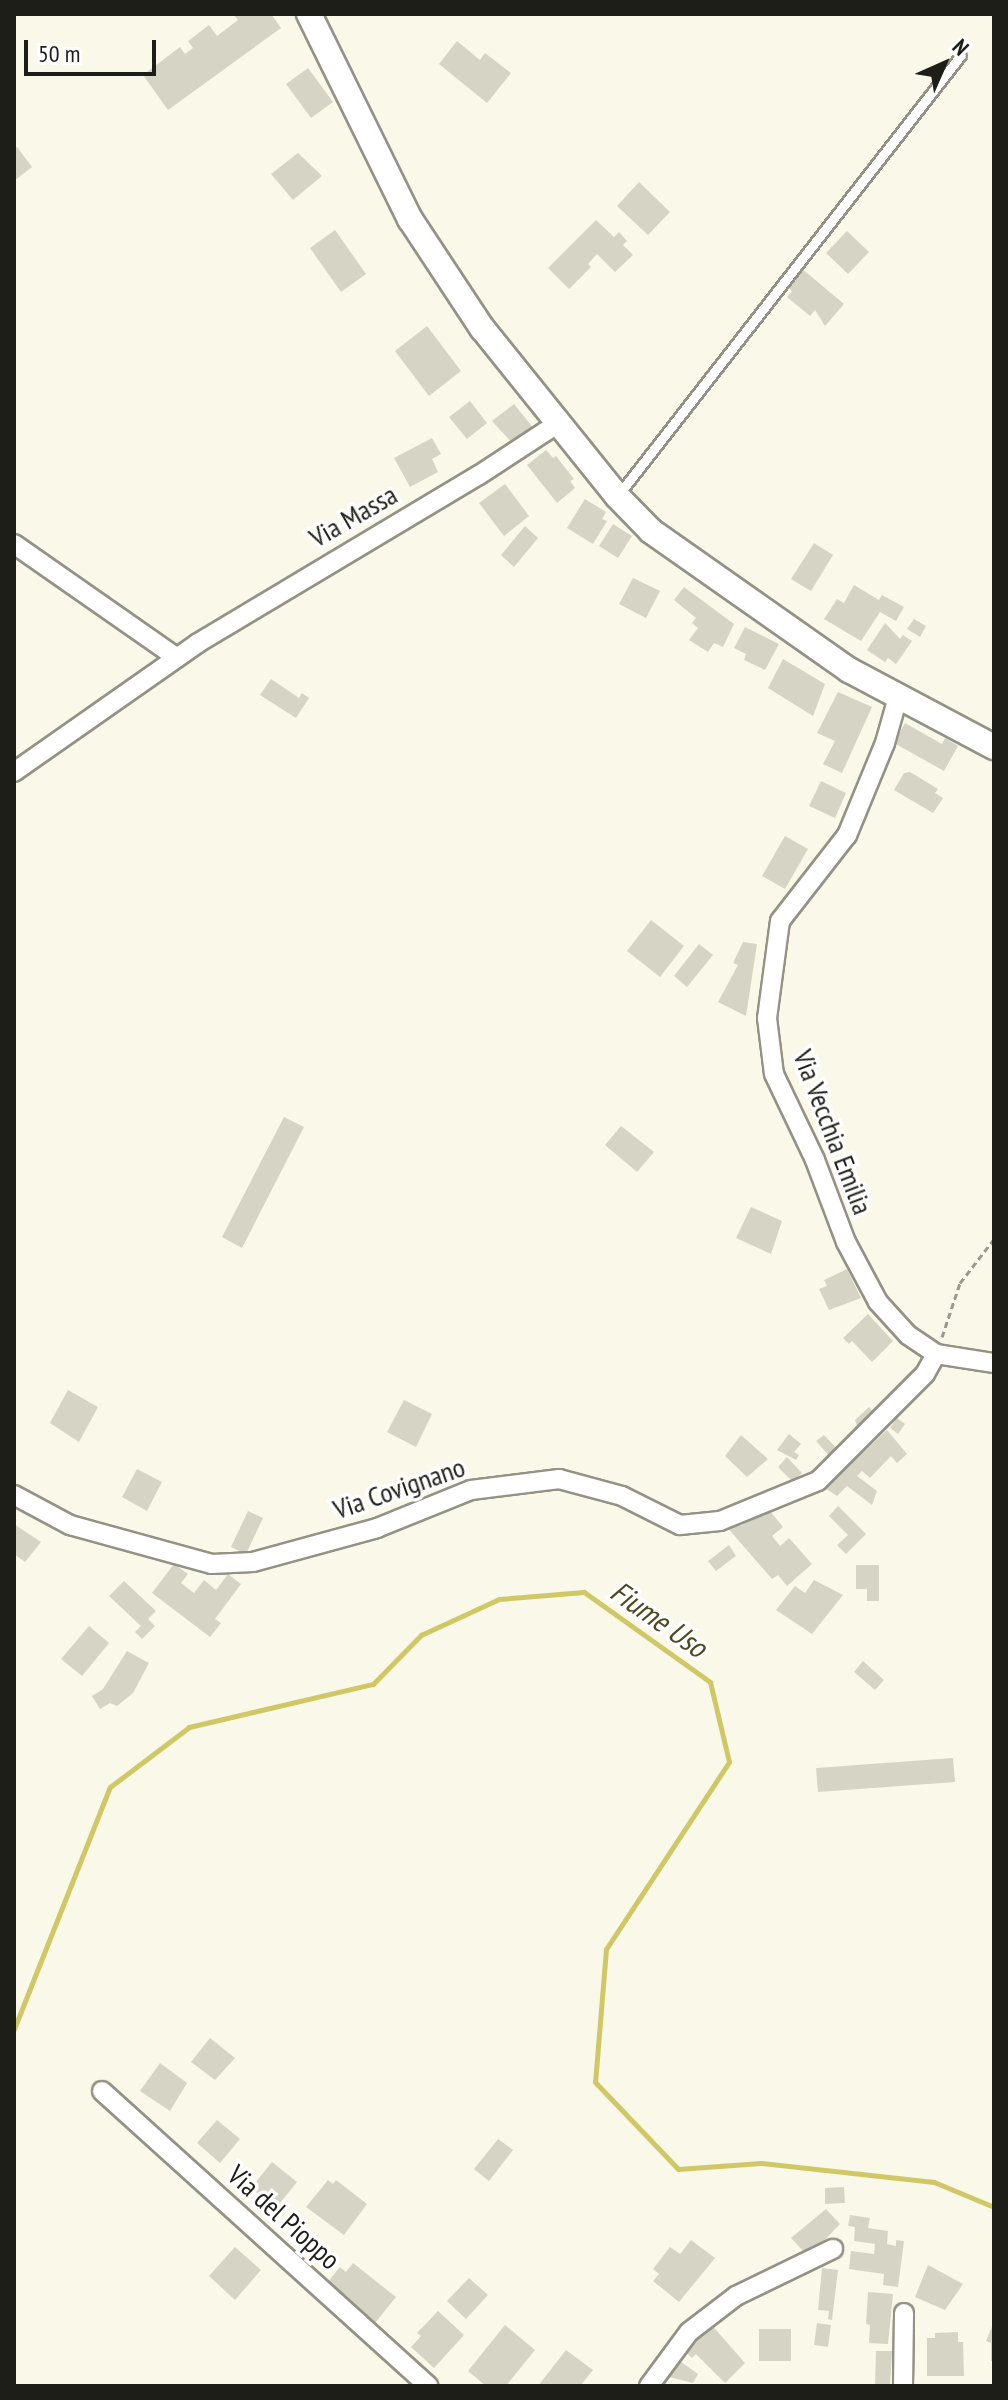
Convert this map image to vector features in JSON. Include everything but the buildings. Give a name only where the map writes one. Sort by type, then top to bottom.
[{"type":"street","points":[[309,14],[410,219],[482,328],[617,496],[664,541],[849,670],[994,747]]},
{"type":"street","name":"Via Massa","points":[[14,772],[176,657],[284,588],[441,498],[557,424]]},
{"type":"street","points":[[14,544],[176,657]]},
{"type":"street","name":"Via Vecchia Emilia","points":[[898,697],[885,743],[847,835],[780,921],[767,1018],[774,1074],[815,1160],[846,1242],[878,1302],[908,1335],[936,1354],[985,1361]]},
{"type":"street","name":"Via Covignano","points":[[14,1495],[70,1525],[212,1564],[253,1562],[363,1532],[471,1490],[559,1479],[622,1496],[680,1525],[720,1521],[818,1481],[925,1374],[936,1354]]},
{"type":"street","name":"Via del Pioppo","points":[[102,2091],[428,2386]]},
{"type":"street","points":[[649,2386],[689,2332],[736,2296],[833,2249]]},
{"type":"street","points":[[903,2386],[904,2313]]},
{"type":"lane","points":[[617,496],[961,55]]},
{"type":"path","points":[[936,1354],[960,1283],[994,1239]]},
{"type":"waterway","name":"Fiume Uso","points":[[14,2029],[110,1787],[189,1727],[373,1684],[421,1635],[499,1599],[584,1592],[710,1682],[729,1762],[606,1949],[595,2082],[678,2169],[761,2163],[934,2182],[994,2207]]}]
